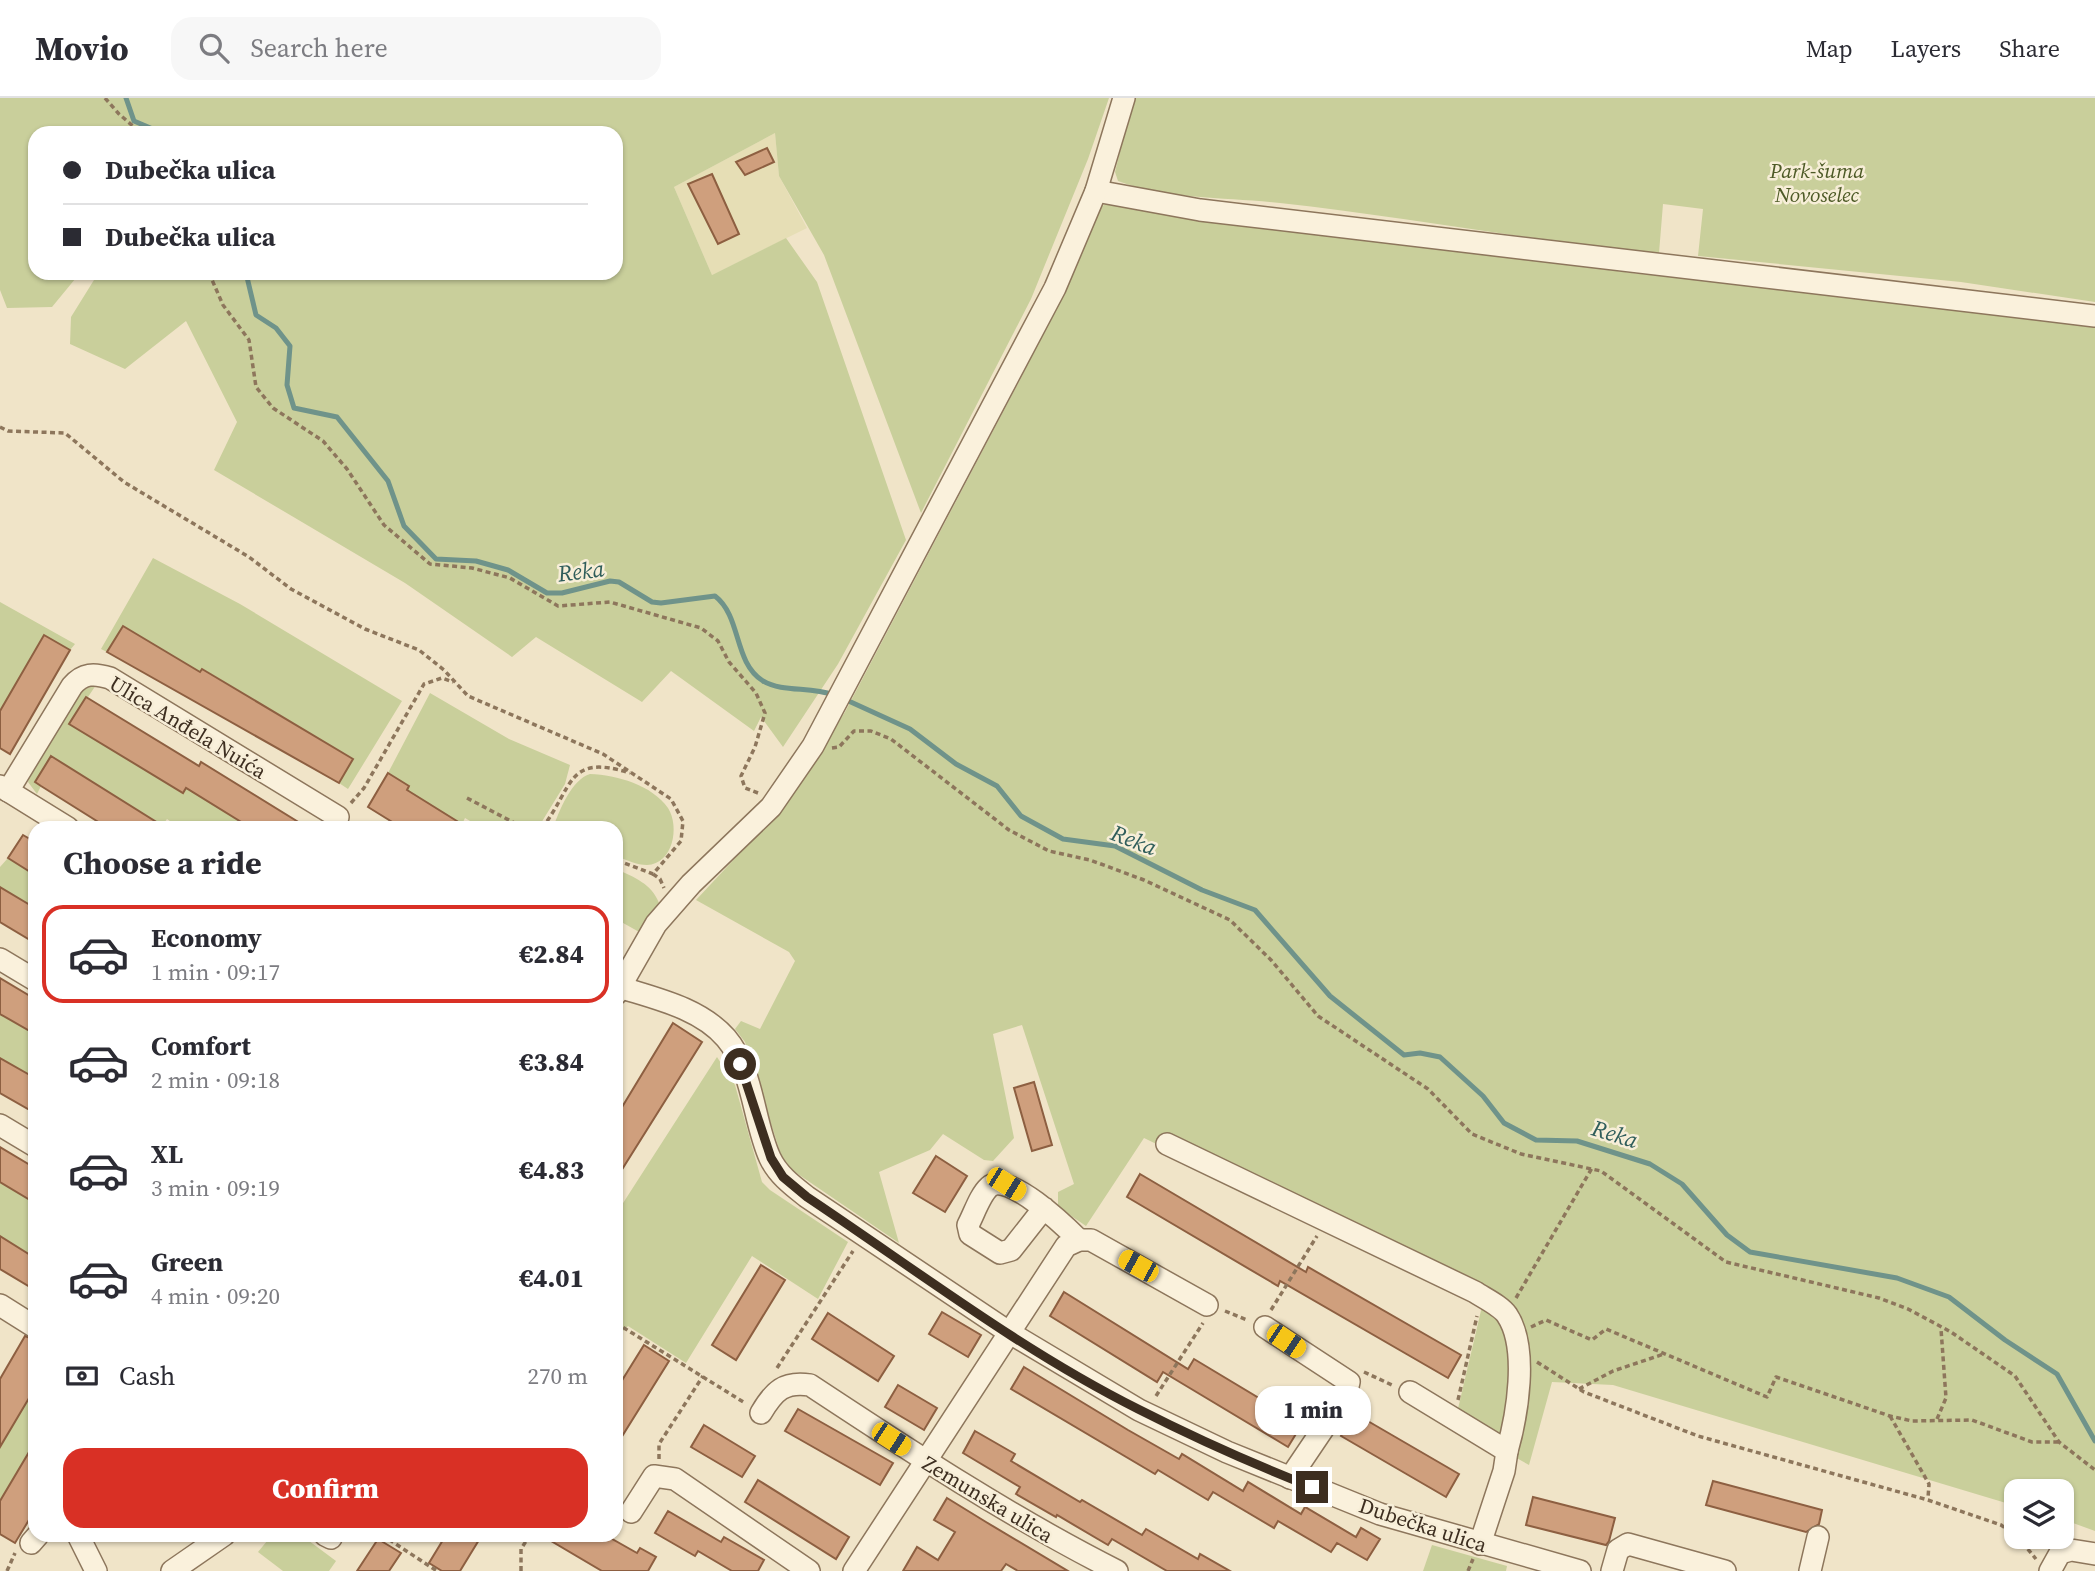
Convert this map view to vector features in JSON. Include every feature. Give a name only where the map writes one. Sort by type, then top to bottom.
[{"type":"street","points":[[623,978],[641,945],[674,901],[776,801],[813,746],[1055,288],[1096,191],[1124,98]]},
{"type":"street","points":[[1096,191],[1200,210],[2095,316]]},
{"type":"street","name":"Ulica Anđela Nuića","points":[[4,789],[72,686],[79,678],[97,674],[110,678],[337,821]]},
{"type":"street","points":[[4,789],[57,821]]},
{"type":"street","points":[[0,959],[28,976]]},
{"type":"street","name":"Dubečka ulica","points":[[623,991],[668,1002],[725,1037],[740,1064],[771,1158],[783,1177],[1010,1333],[1146,1413],[1290,1478],[1380,1514],[1580,1571]]},
{"type":"street","points":[[0,1125],[28,1142]]},
{"type":"street","points":[[1167,1144],[1327,1219],[1481,1297],[1507,1314],[1515,1342],[1520,1400],[1504,1471],[1480,1544]]},
{"type":"street","points":[[1044,1208],[1079,1240]]},
{"type":"street","points":[[854,1571],[1066,1246],[1079,1240],[1091,1240],[1210,1306]]},
{"type":"street","points":[[3,1313],[28,1324]]},
{"type":"street","points":[[1264,1326],[1349,1382],[1346,1395],[1290,1478]]},
{"type":"street","points":[[761,1413],[773,1392],[796,1383]]},
{"type":"street","name":"Zemunska ulica","points":[[796,1383],[810,1385],[926,1462],[1051,1538],[1117,1571]]},
{"type":"street","points":[[1410,1392],[1507,1451]]},
{"type":"street","points":[[631,1512],[649,1481],[660,1474],[676,1479],[809,1571]]},
{"type":"street","points":[[1810,1571],[1818,1538]]},
{"type":"street","points":[[82,1542],[96,1571]]},
{"type":"street","points":[[172,1571],[214,1542]]},
{"type":"street","points":[[1612,1571],[1618,1550],[1628,1544],[1726,1571]]},
{"type":"street","points":[[2044,1566],[2060,1553],[2071,1550],[2095,1554]]},
{"type":"path","points":[[105,98],[133,126]]},
{"type":"path","points":[[212,280],[223,305],[249,340],[256,387],[273,408],[323,441],[347,469],[384,525],[430,564],[472,568],[510,578],[558,606],[610,602],[701,628],[718,641],[729,662],[756,693],[765,713],[741,776],[745,788],[776,801]]},
{"type":"path","points":[[0,427],[8,431],[65,433],[124,482],[249,557],[291,589],[365,629],[418,650],[468,695],[498,711],[561,733],[603,754],[671,799],[683,821],[681,841],[653,874],[623,863]]},
{"type":"path","points":[[344,821],[424,684],[442,678],[456,683]]},
{"type":"path","points":[[813,746],[826,750],[839,747],[854,731],[871,731],[891,739],[1009,830],[1049,851],[1090,860],[1144,880],[1230,920],[1272,960],[1318,1016],[1428,1089],[1472,1134],[1521,1154],[1601,1171],[1726,1262],[1879,1298],[1908,1309],[1951,1332],[2015,1376],[2059,1441],[2095,1470]]},
{"type":"path","points":[[546,821],[571,780],[585,768],[596,765],[634,774]]},
{"type":"path","points":[[467,798],[511,821]]},
{"type":"path","points":[[1507,1314],[1593,1168]]},
{"type":"path","points":[[1146,1413],[1210,1306],[1264,1326],[1327,1219]]},
{"type":"path","points":[[796,1383],[775,1371],[864,1235]]},
{"type":"path","points":[[1454,1418],[1481,1297]]},
{"type":"path","points":[[2004,1527],[1928,1500],[1698,1436],[1579,1389],[1515,1342],[1546,1320],[1592,1340],[1606,1329],[1767,1397],[1776,1377],[1912,1421],[1972,1420],[2032,1441],[2059,1441]]},
{"type":"path","points":[[623,1327],[761,1413]]},
{"type":"path","points":[[1937,1419],[1946,1398],[1941,1329]]},
{"type":"path","points":[[1579,1389],[1613,1371],[1665,1354]]},
{"type":"path","points":[[1349,1382],[1364,1372],[1410,1392]]},
{"type":"path","points":[[660,1474],[659,1444],[703,1376]]},
{"type":"path","points":[[1890,1416],[1929,1484],[1928,1500]]},
{"type":"path","points":[[392,1542],[436,1571]]},
{"type":"path","points":[[520,1571],[521,1549],[526,1542]]},
{"type":"path","points":[[2028,1549],[2044,1566]]},
{"type":"shaded area","points":[[775,133],[779,176],[807,228],[712,275],[674,187]]},
{"type":"green space","points":[[0,98],[1109,98],[1088,159],[1031,299],[921,513],[824,255],[779,176],[775,133],[674,187],[712,275],[786,238],[817,282],[906,540],[838,664],[783,747],[761,717],[754,731],[671,671],[642,702],[536,637],[512,657],[405,583],[214,470],[237,422],[186,321],[125,369],[70,344],[71,317],[94,280],[623,280],[623,126],[28,126],[28,280],[74,280],[52,307],[7,308],[0,290]]},
{"type":"green space","name":"Park-šuma Novoselec","points":[[1133,98],[2095,98],[2095,302],[1961,282],[1698,256],[1703,209],[1663,204],[1659,253],[1328,209],[1158,192],[1118,181],[1115,172]]},
{"type":"green space","points":[[1108,202],[1639,274],[1741,278],[2095,322],[2095,1531],[2074,1523],[2074,1479],[2004,1479],[2004,1502],[1613,1385],[1552,1382],[1529,1465],[1513,1456],[1529,1403],[1525,1360],[1515,1318],[1144,1138],[1086,1226],[1058,1207],[1058,1192],[1074,1184],[1022,1025],[993,1034],[1014,1138],[993,1161],[984,1160],[943,1134],[930,1150],[879,1172],[899,1243],[792,1170],[781,1155],[745,1042],[735,1029],[741,1021],[760,1029],[795,961],[789,952],[696,900],[783,807],[845,712],[1022,376],[1100,208]]},
{"type":"green space","points":[[153,558],[240,604],[402,701],[348,789],[339,783],[353,759],[203,669],[200,673],[123,626],[107,652],[101,649]]},
{"type":"green space","points":[[0,602],[75,644],[70,650],[44,635],[0,711]]},
{"type":"green space","points":[[96,685],[70,724],[183,793],[186,788],[240,821],[154,821],[51,757],[35,782],[41,786],[37,794],[28,782],[30,774],[80,691]]},
{"type":"green space","points":[[430,693],[509,739],[570,765],[565,784],[542,821],[470,821],[465,818],[464,821],[457,821],[406,790],[409,786],[388,773]]},
{"type":"green space","points":[[590,774],[611,776],[643,787],[661,800],[672,816],[673,825],[672,843],[663,858],[647,865],[623,859],[623,821],[556,821],[572,789],[583,777]]},
{"type":"green space","points":[[8,858],[28,871],[28,904],[0,887],[0,867]]},
{"type":"green space","points":[[623,872],[647,886],[659,903],[641,933],[623,923]]},
{"type":"green space","points":[[0,1014],[28,1030],[28,1074],[0,1058]]},
{"type":"green space","points":[[717,1057],[735,1085],[762,1182],[848,1242],[818,1299],[752,1256],[686,1363],[628,1326],[623,1331],[623,1203]]},
{"type":"green space","points":[[0,1182],[28,1199],[28,1254],[0,1236]]},
{"type":"green space","points":[[1483,1302],[1502,1322],[1509,1337],[1512,1376],[1507,1441],[1457,1413]]},
{"type":"green space","points":[[28,1400],[28,1454],[0,1501],[0,1447]]},
{"type":"green space","points":[[266,1542],[310,1542],[336,1561],[329,1571],[283,1571],[258,1552]]},
{"type":"green space","points":[[1432,1545],[1507,1566],[1506,1571],[1423,1571]]},
{"type":"building","points":[[767,148],[774,162],[745,175],[736,162]]},
{"type":"building","points":[[712,174],[739,234],[718,244],[688,184]]},
{"type":"building","points":[[123,626],[200,672],[202,669],[353,759],[339,783],[107,652]]},
{"type":"building","points":[[44,635],[70,650],[10,754],[0,748],[0,711]]},
{"type":"building","points":[[86,697],[199,766],[201,762],[297,821],[240,821],[186,788],[183,793],[69,724]]},
{"type":"building","points":[[51,756],[155,821],[97,821],[35,782]]},
{"type":"building","points":[[388,773],[409,786],[407,790],[457,821],[391,821],[368,807]]},
{"type":"building","points":[[23,835],[28,838],[28,871],[8,858]]},
{"type":"building","points":[[0,887],[28,904],[28,939],[0,922]]},
{"type":"building","points":[[0,978],[28,995],[28,1030],[0,1014]]},
{"type":"building","points":[[673,1023],[702,1042],[623,1168],[623,1105]]},
{"type":"building","points":[[0,1058],[28,1074],[28,1109],[0,1093]]},
{"type":"building","points":[[1034,1082],[1052,1145],[1032,1151],[1014,1088]]},
{"type":"building","points":[[0,1147],[28,1164],[28,1199],[0,1182]]},
{"type":"building","points":[[936,1156],[967,1176],[945,1212],[913,1193]]},
{"type":"building","points":[[1140,1174],[1306,1272],[1308,1267],[1461,1355],[1448,1378],[1280,1281],[1278,1286],[1127,1197]]},
{"type":"building","points":[[0,1236],[28,1254],[28,1286],[0,1269]]},
{"type":"building","points":[[761,1265],[785,1280],[736,1360],[712,1345]]},
{"type":"building","points":[[1064,1292],[1188,1369],[1194,1359],[1302,1424],[1288,1447],[1163,1372],[1157,1382],[1050,1316]]},
{"type":"building","points":[[942,1312],[981,1335],[968,1357],[929,1334]]},
{"type":"building","points":[[828,1313],[894,1356],[878,1381],[812,1339]]},
{"type":"building","points":[[25,1336],[28,1337],[28,1400],[0,1447],[0,1379]]},
{"type":"building","points":[[644,1345],[669,1361],[623,1435],[623,1379]]},
{"type":"building","points":[[1024,1367],[1179,1459],[1182,1454],[1243,1491],[1248,1482],[1301,1514],[1305,1507],[1356,1537],[1361,1528],[1380,1539],[1367,1560],[1337,1543],[1331,1552],[1278,1521],[1274,1528],[1213,1492],[1208,1500],[1158,1470],[1155,1474],[1011,1389]]},
{"type":"building","points":[[898,1385],[937,1408],[924,1430],[885,1407]]},
{"type":"building","points":[[798,1409],[893,1463],[880,1485],[785,1431]]},
{"type":"building","points":[[1354,1413],[1459,1474],[1446,1497],[1341,1436]]},
{"type":"building","points":[[704,1425],[755,1456],[742,1477],[691,1447]]},
{"type":"building","points":[[975,1431],[1015,1454],[1011,1461],[1080,1502],[1082,1500],[1142,1535],[1146,1529],[1198,1559],[1200,1554],[1230,1571],[1167,1571],[1112,1539],[1108,1545],[1057,1515],[1056,1517],[1016,1494],[1020,1487],[963,1453]]},
{"type":"building","points":[[28,1454],[28,1522],[15,1543],[0,1534],[0,1501]]},
{"type":"building","points":[[758,1480],[849,1537],[836,1559],[745,1502]]},
{"type":"building","points":[[1713,1481],[1822,1510],[1819,1524],[1806,1532],[1706,1505]]},
{"type":"building","points":[[1533,1497],[1615,1518],[1609,1541],[1606,1545],[1526,1525]]},
{"type":"building","points":[[947,1498],[1068,1571],[1018,1571],[1006,1564],[1001,1571],[903,1571],[917,1547],[938,1560],[955,1532],[934,1520]]},
{"type":"building","points":[[668,1511],[721,1542],[724,1537],[764,1560],[758,1571],[732,1571],[698,1551],[695,1556],[655,1533]]},
{"type":"building","points":[[376,1542],[383,1542],[401,1553],[389,1571],[357,1571]]},
{"type":"building","points":[[442,1542],[478,1542],[460,1571],[442,1571],[429,1563]]},
{"type":"building","points":[[553,1542],[617,1542],[637,1553],[640,1548],[656,1557],[648,1571],[602,1571]]},
{"type":"waterway","name":"Reka","points":[[126,98],[134,121],[146,126]]},
{"type":"waterway","name":"Reka","points":[[248,280],[256,315],[276,328],[290,346],[287,385],[294,408],[337,417],[388,481],[404,526],[436,559],[476,561],[508,570],[547,593],[562,593],[610,581],[619,582],[652,602],[715,596],[730,615],[742,651],[753,673],[771,685],[833,695]]},
{"type":"waterway","name":"Reka","points":[[842,698],[910,729],[956,764],[997,786],[1021,816],[1063,839],[1115,846],[1202,890],[1255,910],[1330,996],[1404,1055],[1420,1053],[1440,1057],[1483,1096],[1504,1123],[1536,1140],[1577,1141],[1650,1164],[1682,1184],[1727,1235],[1750,1252],[1897,1278],[1949,1297],[2005,1340],[2057,1374],[2095,1441]]},
{"type":"route","points":[[740,1064],[771,1158],[783,1177],[807,1197],[1010,1333],[1100,1388],[1227,1452],[1312,1487]]}]
